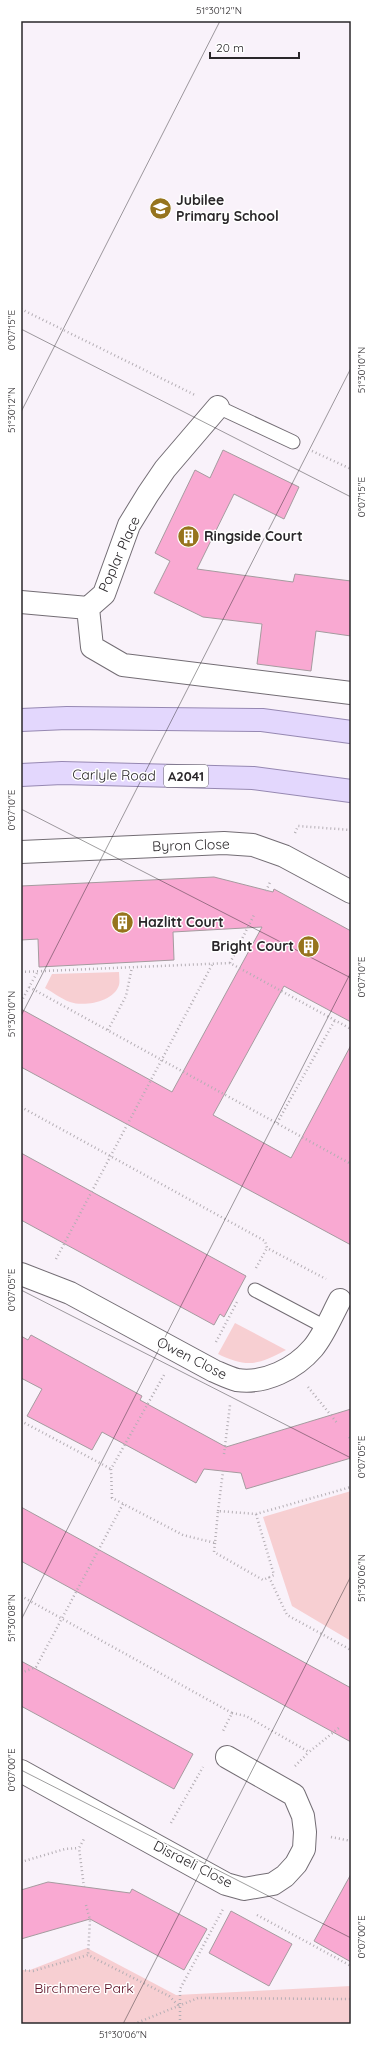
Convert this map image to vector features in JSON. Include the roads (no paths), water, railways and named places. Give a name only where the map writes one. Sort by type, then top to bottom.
[{"type":"main road","points":[[21,720],[67,718],[262,720],[351,732]]},
{"type":"main road","name":"Carlyle Road","points":[[21,775],[62,773],[253,778],[351,792]]},
{"type":"street","name":"Poplar Place","points":[[88,608],[104,594],[129,525],[148,494],[165,469],[218,407]]},
{"type":"street","points":[[21,602],[88,608],[92,647],[123,665],[351,693]]},
{"type":"street","name":"Byron Close","points":[[21,852],[224,843],[253,845],[284,856],[351,892]]},
{"type":"street","name":"Owen Close","points":[[21,1274],[70,1293],[203,1366],[233,1378],[253,1380],[274,1375],[291,1367],[314,1347],[325,1327],[336,1291]]},
{"type":"street","name":"Disraeli Close","points":[[21,1771],[226,1884],[244,1889],[273,1884],[285,1876],[296,1864],[304,1849],[306,1832],[303,1816],[294,1795],[217,1758]]},
{"type":"lane","points":[[218,407],[293,442]]},
{"type":"lane","points":[[255,1290],[325,1327]]},
{"type":"place","name":"Jubilee Primary School","points":[[161,208]]},
{"type":"place","name":"Ringside Court","points":[[188,536]]},
{"type":"place","name":"Hazlitt Court","points":[[123,922]]},
{"type":"place","name":"Bright Court","points":[[309,946]]},
{"type":"park label","name":"Birchmere Park","points":[[84,1988]]}]
